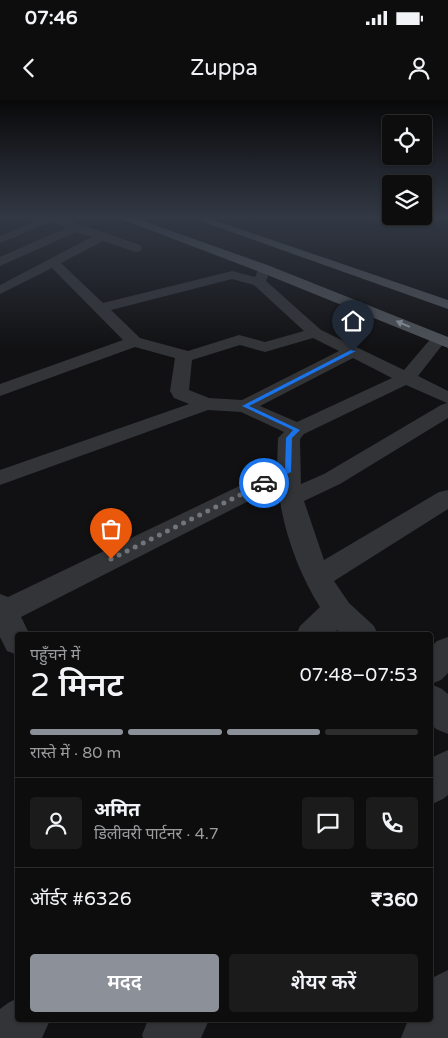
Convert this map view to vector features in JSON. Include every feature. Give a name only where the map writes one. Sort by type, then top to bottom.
[{"type":"main road","points":[[243,261],[336,296],[443,341]]},
{"type":"main road","points":[[275,261],[324,279],[336,296]]},
{"type":"main road","points":[[319,261],[448,305]]},
{"type":"main road","points":[[350,261],[448,293]]},
{"type":"main road","points":[[372,297],[406,310]]},
{"type":"street","points":[[0,290],[53,262],[134,342],[188,356],[238,340],[264,347],[315,333]]},
{"type":"street","points":[[259,282],[266,269]]},
{"type":"street","points":[[99,309],[232,275],[259,282],[315,333],[448,398]]},
{"type":"street","points":[[360,632],[337,610],[309,554],[291,497],[289,438],[297,430],[408,377],[443,341]]},
{"type":"street","points":[[0,390],[134,342]]},
{"type":"street","points":[[245,406],[353,351]]},
{"type":"street","points":[[184,355],[179,391],[185,396],[206,404],[245,406],[297,430]]},
{"type":"street","points":[[0,478],[83,448],[123,436],[206,404]]},
{"type":"street","points":[[291,497],[332,479],[448,409]]},
{"type":"street","points":[[15,637],[1,611],[289,471]]},
{"type":"street","points":[[320,577],[448,498]]},
{"type":"street","points":[[314,632],[337,610]]},
{"type":"street","points":[[433,667],[448,651]]},
{"type":"street","points":[[433,703],[448,717]]},
{"type":"street","points":[[433,783],[448,769]]},
{"type":"street","points":[[426,1038],[448,994]]},
{"type":"street","points":[[6,1038],[24,1022]]},
{"type":"way so far","points":[[111,559],[264,483]]},
{"type":"route","points":[[264,483],[289,471],[289,438],[297,430],[245,406],[353,351]]}]
